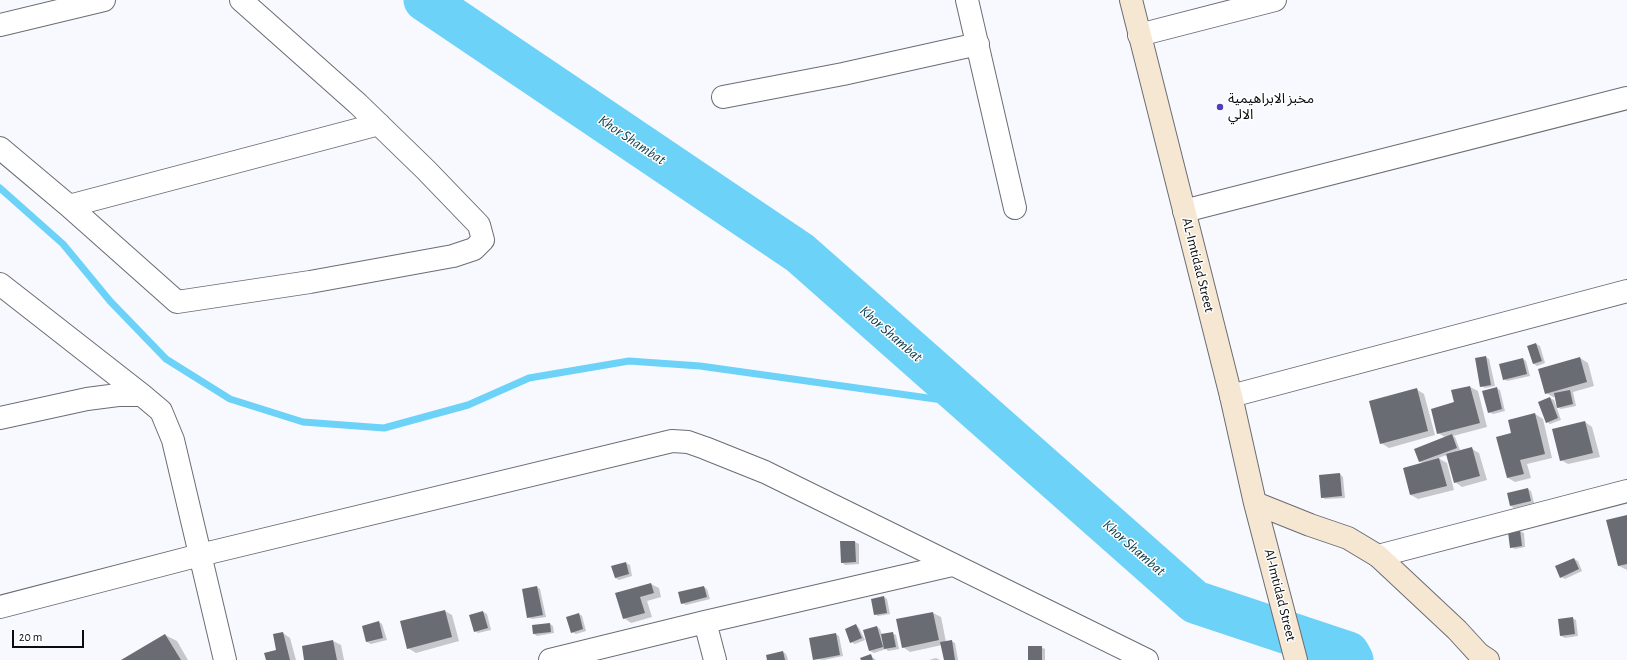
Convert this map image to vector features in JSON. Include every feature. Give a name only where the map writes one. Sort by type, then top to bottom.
[{"type":"street","points":[[0,25],[104,0]]},
{"type":"street","points":[[0,148],[70,206],[177,302],[325,279],[453,256],[474,249],[483,240],[479,226],[426,170],[379,124],[294,46],[241,0]]},
{"type":"street","points":[[967,0],[1016,208]]},
{"type":"street","name":"AL-Imtidad Street","points":[[1131,0],[1231,396],[1255,503],[1263,530]]},
{"type":"street","points":[[1140,35],[1253,3],[1275,0]]},
{"type":"street","points":[[723,97],[843,74],[978,44]]},
{"type":"street","points":[[1184,211],[1627,98]]},
{"type":"street","points":[[70,206],[379,124]]},
{"type":"street","points":[[0,284],[142,395],[160,411],[173,440],[225,660]]},
{"type":"street","points":[[1231,396],[1627,292]]},
{"type":"street","points":[[0,418],[87,399],[142,395]]},
{"type":"street","points":[[0,607],[200,555],[672,441],[688,442],[765,472],[1147,660]]},
{"type":"street","points":[[1378,556],[1627,490]]},
{"type":"street","points":[[1255,503],[1310,526],[1348,538],[1378,556],[1451,625],[1479,654],[1488,660]]},
{"type":"street","name":"Al-Imtidad Street","points":[[1263,530],[1296,660]]},
{"type":"street","points":[[550,660],[705,622],[952,565]]},
{"type":"street","points":[[705,622],[715,660]]},
{"type":"building","points":[[1536,343],[1542,361],[1533,364],[1527,346]]},
{"type":"building","points":[[1486,356],[1491,385],[1480,387],[1475,358]]},
{"type":"building","points":[[1580,357],[1587,382],[1545,394],[1538,369]]},
{"type":"building","points":[[1523,358],[1527,374],[1503,380],[1499,364]]},
{"type":"building","points":[[1470,386],[1480,423],[1437,434],[1431,409],[1454,402],[1451,390]]},
{"type":"building","points":[[1497,387],[1502,409],[1488,413],[1482,391]]},
{"type":"building","points":[[1417,388],[1428,431],[1380,444],[1369,401]]},
{"type":"building","points":[[1570,390],[1573,404],[1557,408],[1554,393]]},
{"type":"building","points":[[1550,397],[1558,418],[1546,423],[1538,402]]},
{"type":"building","points":[[1535,413],[1545,454],[1520,460],[1524,474],[1507,478],[1496,437],[1511,433],[1508,420]]},
{"type":"building","points":[[1585,421],[1593,453],[1560,461],[1552,429]]},
{"type":"building","points":[[1452,434],[1457,448],[1419,462],[1414,449]]},
{"type":"building","points":[[1472,447],[1480,476],[1454,483],[1446,454]]},
{"type":"building","points":[[1439,458],[1447,486],[1410,495],[1403,468]]},
{"type":"building","points":[[1340,473],[1342,496],[1321,498],[1319,475]]},
{"type":"building","points":[[1528,488],[1531,501],[1510,506],[1507,493]]},
{"type":"building","points":[[1627,515],[1627,564],[1618,566],[1606,520]]},
{"type":"building","points":[[1520,530],[1522,546],[1510,548],[1508,532]]},
{"type":"building","points":[[840,541],[855,541],[856,562],[841,563]]},
{"type":"building","points":[[1574,558],[1579,569],[1560,578],[1555,566]]},
{"type":"building","points":[[626,562],[629,574],[615,578],[611,566]]},
{"type":"building","points":[[651,583],[654,593],[640,597],[645,613],[623,619],[615,593]]},
{"type":"building","points":[[537,586],[543,615],[527,618],[522,589]]},
{"type":"building","points":[[704,586],[707,597],[681,604],[678,592]]},
{"type":"building","points":[[884,596],[887,613],[874,615],[871,599]]},
{"type":"building","points":[[445,610],[452,637],[407,649],[400,621]]},
{"type":"building","points":[[483,611],[488,628],[474,632],[469,615]]},
{"type":"building","points":[[933,612],[939,640],[902,648],[896,619]]},
{"type":"building","points":[[579,613],[583,629],[571,633],[566,617]]},
{"type":"building","points":[[1573,617],[1575,634],[1560,636],[1558,619]]},
{"type":"building","points":[[379,621],[383,638],[366,642],[362,626]]},
{"type":"building","points":[[550,623],[551,632],[533,634],[532,625]]},
{"type":"building","points":[[856,624],[862,638],[850,643],[845,629]]},
{"type":"building","points":[[877,626],[883,647],[869,651],[863,630]]},
{"type":"building","points":[[283,632],[290,660],[266,660],[264,653],[276,650],[273,634]]},
{"type":"building","points":[[893,632],[896,647],[884,649],[881,634]]},
{"type":"building","points":[[836,633],[840,655],[813,660],[809,638]]},
{"type":"building","points":[[165,634],[181,660],[121,660]]},
{"type":"building","points":[[333,640],[337,660],[304,660],[302,646]]},
{"type":"building","points":[[952,640],[955,660],[944,660],[940,642]]},
{"type":"building","points":[[1028,646],[1042,646],[1042,660],[1028,660]]},
{"type":"building","points":[[783,651],[785,660],[767,660],[766,655]]},
{"type":"building","points":[[871,654],[873,660],[861,660],[860,658]]},
{"type":"waterway","name":"Khor Shambat","points":[[425,0],[800,253],[1195,602],[1348,653],[1352,660]]},
{"type":"waterway","points":[[0,188],[63,244],[110,301],[166,359],[230,399],[303,422],[384,428],[468,405],[529,378],[629,361],[700,366],[971,404]]},
{"type":"place","name":"مخبز الابراهيمية الالي","points":[[1220,107]]}]
